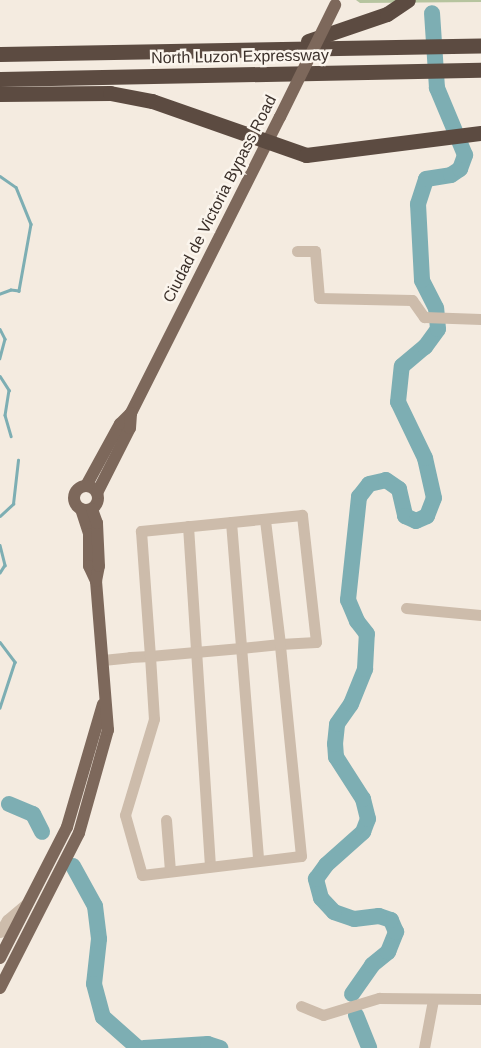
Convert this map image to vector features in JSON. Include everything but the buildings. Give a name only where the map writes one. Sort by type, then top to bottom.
[{"type":"highway","points":[[283,50],[387,14],[408,0]]},
{"type":"highway","name":"North Luzon Expressway","points":[[0,54],[481,46]]},
{"type":"highway","name":"North Luzon Expressway","points":[[0,79],[481,70]]},
{"type":"highway","points":[[0,94],[110,93],[152,101],[295,154],[319,155],[436,137],[480,133]]},
{"type":"main road","name":"Ciudad de Victoria Bypass Road","points":[[92,490],[130,428],[131,413],[337,3]]},
{"type":"main road","points":[[92,490],[98,500],[86,509],[75,502],[75,495],[92,490]]},
{"type":"main road","points":[[0,988],[79,833],[108,730],[104,700],[103,660],[96,581],[89,566],[89,534],[86,509]]},
{"type":"main road","points":[[0,958],[67,827],[104,700]]},
{"type":"main road","points":[[67,827],[79,833]]},
{"type":"main road","points":[[44,872],[55,878]]},
{"type":"street","points":[[297,251],[315,251],[319,298],[412,300],[427,317],[481,319]]},
{"type":"street","points":[[103,660],[150,656],[196,652],[241,648],[280,644],[316,642],[302,515],[141,531],[150,656],[154,719],[125,815],[142,875],[301,856],[280,644],[265,520]]},
{"type":"street","points":[[231,522],[258,861]]},
{"type":"street","points":[[188,526],[210,866]]},
{"type":"street","points":[[406,608],[481,615]]},
{"type":"street","points":[[166,820],[170,871]]},
{"type":"street","points":[[0,932],[6,920],[27,903]]},
{"type":"street","points":[[301,1006],[323,1015],[379,998],[481,999]]},
{"type":"street","points":[[424,1048],[433,1000]]},
{"type":"green space","points":[[356,0],[481,0],[481,2],[360,3]]},
{"type":"waterway","points":[[352,994],[372,965],[388,952],[396,932],[391,920],[379,916],[354,919],[334,912],[321,898],[316,879],[326,865],[363,832],[368,819],[363,799],[336,757],[335,744],[337,724],[351,704],[365,669],[367,634],[357,621],[348,600],[359,497],[369,484],[386,480],[399,489],[405,516],[416,521],[427,516],[434,498],[425,458],[398,402],[402,366],[425,347],[438,329],[436,308],[422,280],[418,204],[426,179],[451,175],[460,169],[465,155],[437,88],[432,13]]},
{"type":"waterway","points":[[0,176],[16,187],[31,224],[19,291],[11,290],[0,294]]},
{"type":"waterway","points":[[0,329],[5,339],[0,358]]},
{"type":"waterway","points":[[0,376],[9,390],[5,415],[11,436]]},
{"type":"waterway","points":[[0,516],[13,504],[18,460]]},
{"type":"waterway","points":[[0,545],[5,565],[0,573]]},
{"type":"waterway","points":[[0,642],[15,662],[0,708]]},
{"type":"waterway","points":[[9,804],[33,814],[42,832]]},
{"type":"waterway","points":[[73,866],[95,906],[99,939],[94,984],[103,1017],[138,1048]]},
{"type":"waterway","points":[[356,1015],[369,1048]]},
{"type":"waterway","points":[[144,1048],[208,1044],[220,1048]]}]
